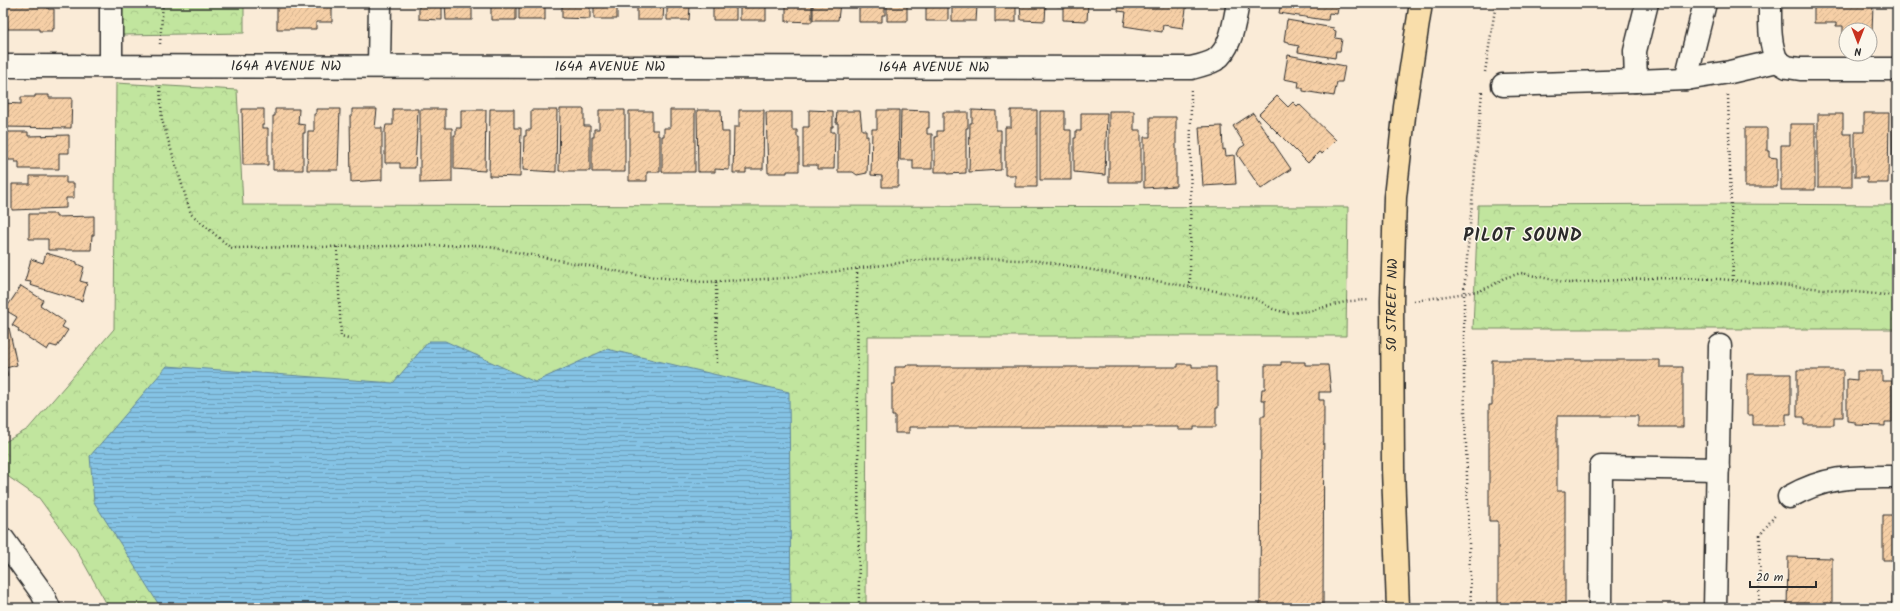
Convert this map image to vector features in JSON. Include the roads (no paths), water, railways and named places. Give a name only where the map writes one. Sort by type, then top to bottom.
[{"type":"main road","name":"50 STREET NW","points":[[1398,608],[1393,468],[1392,301],[1395,197],[1405,107],[1421,3]]},
{"type":"street","points":[[111,3],[111,66]]},
{"type":"street","points":[[379,66],[380,3]]},
{"type":"street","name":"164A AVENUE NW","points":[[3,66],[1191,68],[1215,60],[1231,37],[1238,3]]},
{"type":"street","points":[[1636,81],[1635,51],[1647,3]]},
{"type":"street","points":[[1686,79],[1705,3]]},
{"type":"street","points":[[1770,3],[1772,51],[1777,61],[1787,67],[1800,70],[1897,69]]},
{"type":"street","points":[[1490,82],[1636,81],[1686,79],[1728,72],[1777,61]]},
{"type":"street","points":[[1715,608],[1720,346]]},
{"type":"street","points":[[1600,608],[1601,467],[1718,469]]},
{"type":"street","points":[[1789,496],[1822,482],[1843,477],[1897,477]]},
{"type":"street","points":[[3,539],[42,593],[49,608]]},
{"type":"water","points":[[429,341],[445,341],[535,382],[607,349],[789,392],[791,608],[161,608],[94,502],[90,456],[167,366],[393,383]]},
{"type":"district","name":"PILOT SOUND","points":[[1523,236]]}]
